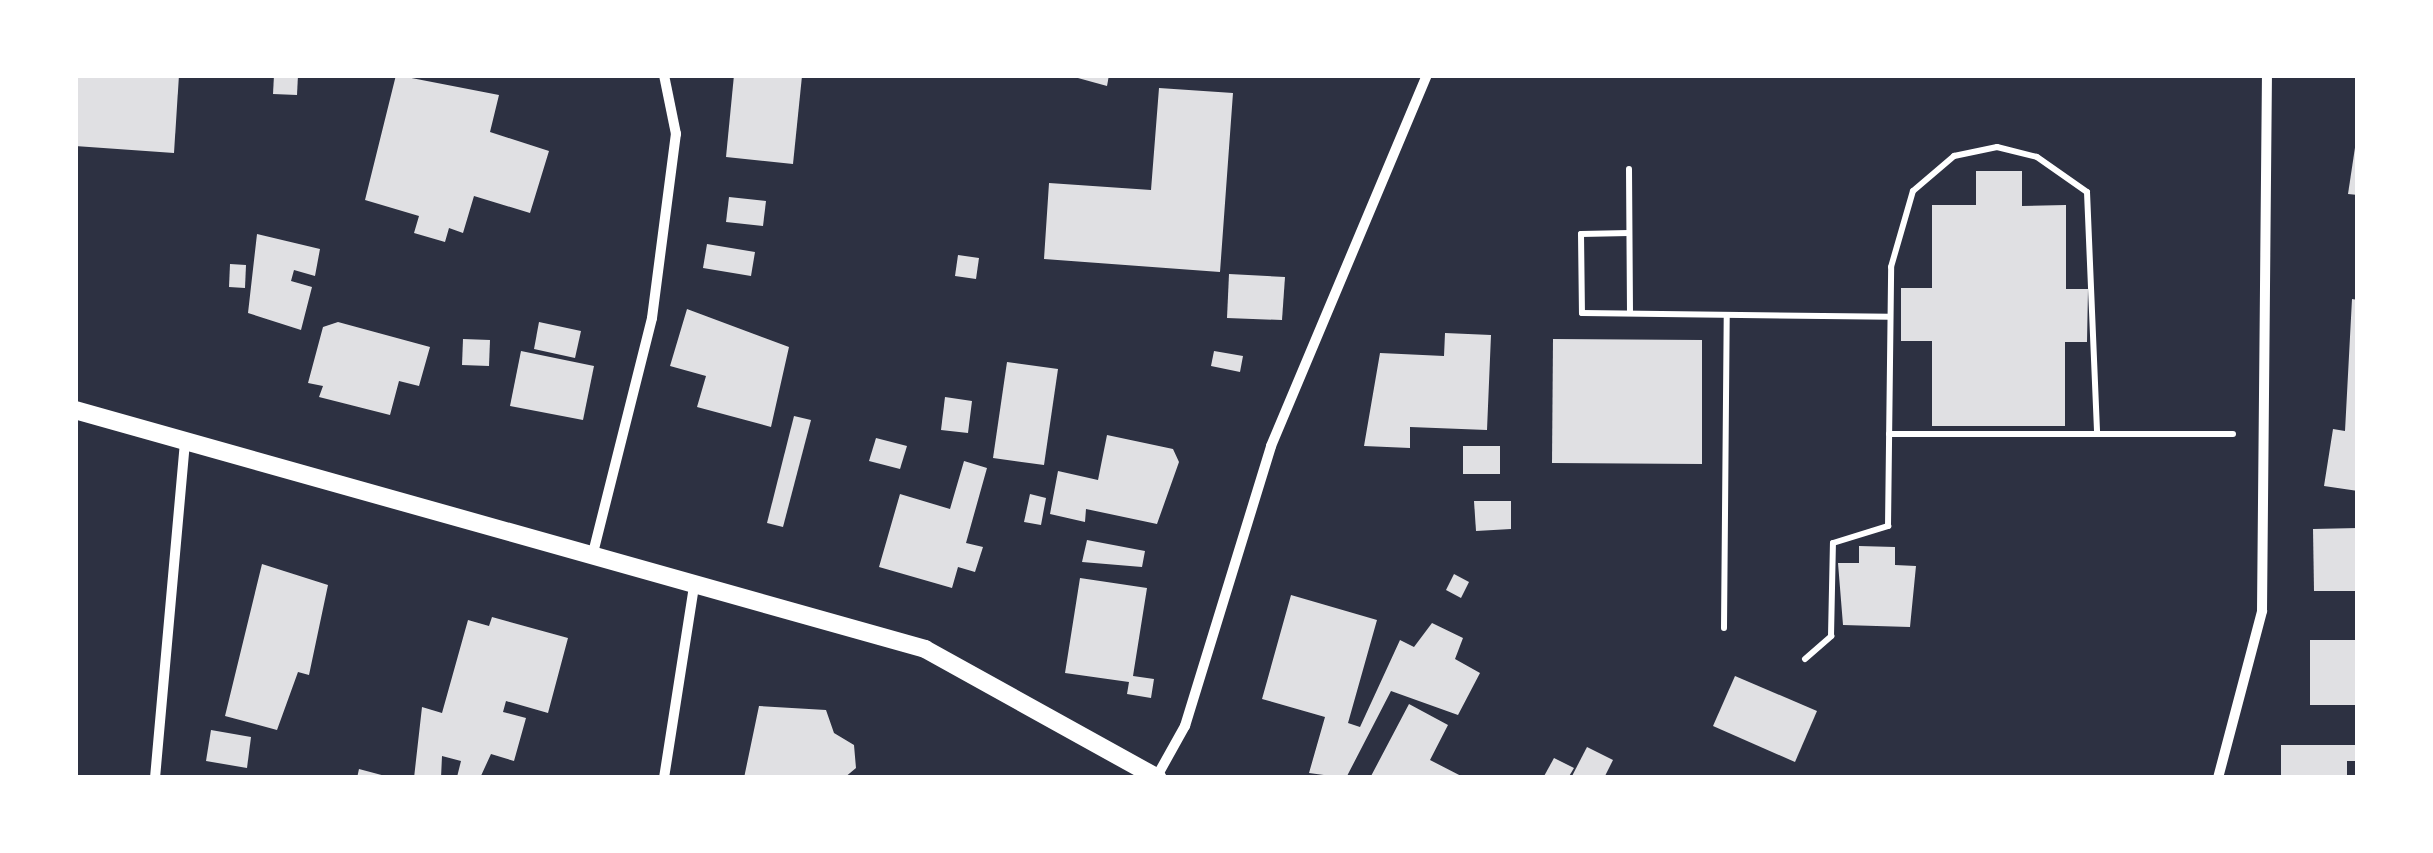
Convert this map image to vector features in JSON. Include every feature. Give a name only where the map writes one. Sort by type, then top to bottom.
[{"type":"street","points":[[594,549],[652,318],[676,134],[664,75]]},
{"type":"street","points":[[75,410],[594,549],[925,649],[1157,778],[1185,726],[1271,446],[1426,75]]},
{"type":"street","points":[[2218,778],[2262,610],[2267,75]]},
{"type":"street","points":[[155,778],[185,439]]},
{"type":"street","points":[[664,778],[695,579]]},
{"type":"path","points":[[1805,659],[1830,636],[1832,543],[1888,526],[1891,266],[1913,191],[1954,156],[1997,147],[2037,157],[2087,192],[2098,290],[2096,434]]},
{"type":"path","points":[[1630,169],[1630,313]]},
{"type":"path","points":[[1629,234],[1581,234],[1582,313],[1890,317]]},
{"type":"path","points":[[1724,628],[1727,315]]},
{"type":"path","points":[[1889,434],[2242,434]]},
{"type":"building","points":[[75,75],[179,75],[174,153],[75,146]]},
{"type":"building","points":[[274,75],[298,75],[297,95],[273,94]]},
{"type":"building","points":[[396,75],[499,95],[490,132],[549,151],[530,213],[474,196],[463,233],[449,228],[445,242],[414,233],[419,216],[365,200]]},
{"type":"building","points":[[734,75],[802,76],[793,164],[726,157]]},
{"type":"building","points":[[1067,75],[1109,75],[1107,86]]},
{"type":"building","points":[[1159,88],[1233,93],[1220,272],[1044,259],[1049,183],[1151,190]]},
{"type":"building","points":[[2358,141],[2358,195],[2348,194]]},
{"type":"building","points":[[1976,171],[2022,171],[2022,206],[2066,205],[2066,289],[2088,289],[2087,342],[2065,342],[2065,426],[1932,426],[1932,341],[1901,341],[1901,288],[1932,288],[1932,205],[1976,205]]},
{"type":"building","points":[[729,197],[766,201],[763,226],[726,222]]},
{"type":"building","points":[[257,234],[320,249],[315,276],[294,270],[291,281],[312,287],[301,330],[248,313]]},
{"type":"building","points":[[707,244],[755,252],[751,276],[703,268]]},
{"type":"building","points":[[958,255],[979,258],[976,279],[955,276]]},
{"type":"building","points":[[230,264],[246,265],[245,288],[229,287]]},
{"type":"building","points":[[1229,274],[1285,277],[1282,320],[1227,318]]},
{"type":"building","points":[[2352,299],[2358,300],[2358,491],[2324,486],[2333,429],[2345,431]]},
{"type":"building","points":[[687,309],[789,347],[771,427],[697,407],[706,376],[670,366]]},
{"type":"building","points":[[338,322],[430,347],[419,386],[399,381],[390,415],[319,397],[323,386],[308,383],[323,327]]},
{"type":"building","points":[[539,322],[581,331],[575,358],[534,349]]},
{"type":"building","points":[[1445,333],[1491,335],[1487,430],[1410,427],[1410,448],[1364,446],[1380,353],[1444,356]]},
{"type":"building","points":[[463,339],[490,340],[489,366],[462,365]]},
{"type":"building","points":[[1553,339],[1702,340],[1702,464],[1552,463]]},
{"type":"building","points":[[521,351],[594,366],[583,420],[510,406]]},
{"type":"building","points":[[1214,351],[1243,356],[1240,372],[1211,366]]},
{"type":"building","points":[[1007,362],[1058,369],[1044,465],[993,458]]},
{"type":"building","points":[[945,397],[972,401],[968,433],[941,430]]},
{"type":"building","points":[[794,416],[811,420],[783,527],[767,523]]},
{"type":"building","points":[[1107,435],[1173,449],[1179,462],[1157,524],[1086,509],[1085,522],[1050,514],[1058,471],[1098,480]]},
{"type":"building","points":[[876,438],[907,446],[900,469],[869,461]]},
{"type":"building","points":[[1463,446],[1500,446],[1500,474],[1463,474]]},
{"type":"building","points":[[964,461],[987,468],[966,543],[983,547],[975,572],[958,567],[952,588],[879,567],[900,494],[950,509]]},
{"type":"building","points":[[1030,494],[1046,498],[1041,525],[1024,522]]},
{"type":"building","points":[[1474,501],[1511,501],[1511,529],[1476,531]]},
{"type":"building","points":[[2358,528],[2358,591],[2314,591],[2313,529]]},
{"type":"building","points":[[1087,540],[1145,551],[1142,567],[1082,562]]},
{"type":"building","points":[[1859,546],[1895,547],[1895,565],[1916,566],[1910,627],[1843,625],[1838,563],[1859,563]]},
{"type":"building","points":[[262,564],[328,585],[309,675],[298,672],[277,730],[225,716]]},
{"type":"building","points":[[1454,574],[1469,582],[1461,598],[1446,590]]},
{"type":"building","points":[[1080,578],[1147,588],[1133,676],[1154,679],[1151,698],[1127,694],[1129,682],[1065,673]]},
{"type":"building","points":[[1291,595],[1377,620],[1348,723],[1360,727],[1400,640],[1414,647],[1432,623],[1463,638],[1455,659],[1480,673],[1458,715],[1391,691],[1346,778],[1309,773],[1325,717],[1262,699]]},
{"type":"building","points":[[492,617],[568,638],[548,713],[506,701],[503,712],[526,718],[514,761],[491,754],[480,778],[457,777],[461,761],[442,756],[441,778],[414,778],[422,707],[442,713],[468,620],[489,626]]},
{"type":"building","points":[[2310,640],[2358,640],[2358,705],[2310,705]]},
{"type":"building","points":[[1735,676],[1817,711],[1795,762],[1713,726]]},
{"type":"building","points":[[1409,704],[1448,725],[1430,760],[1465,778],[1370,778]]},
{"type":"building","points":[[759,706],[826,710],[834,733],[854,745],[856,768],[844,778],[744,778]]},
{"type":"building","points":[[211,730],[251,737],[247,768],[206,761]]},
{"type":"building","points":[[2281,745],[2358,745],[2358,761],[2347,761],[2347,778],[2281,778]]},
{"type":"building","points":[[1587,747],[1613,760],[1604,778],[1571,778]]},
{"type":"building","points":[[1554,758],[1574,768],[1568,778],[1543,778]]},
{"type":"building","points":[[359,769],[389,777],[389,778],[357,778]]}]
